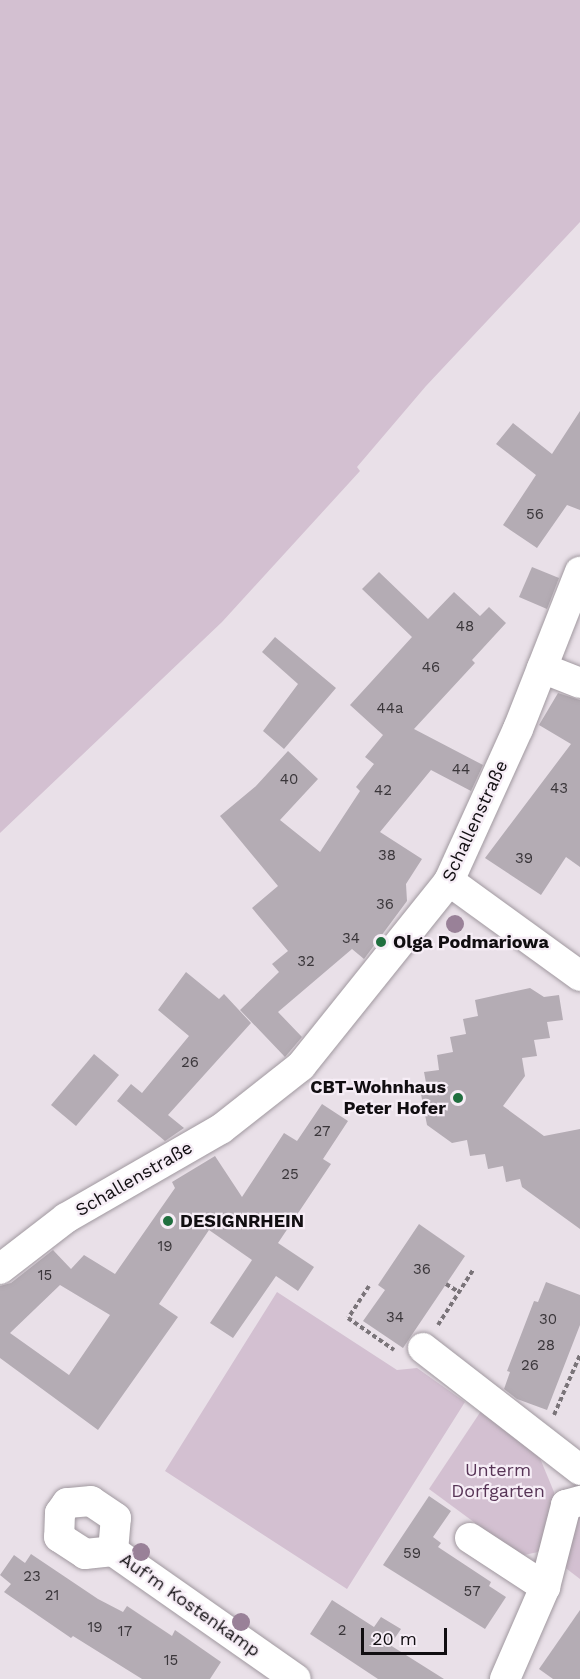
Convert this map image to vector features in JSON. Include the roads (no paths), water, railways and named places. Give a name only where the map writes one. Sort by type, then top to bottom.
[{"type":"street","name":"Schallenstraße","points":[[0,1269],[66,1218],[221,1129],[300,1066],[449,881],[542,668],[580,572]]},
{"type":"street","points":[[542,668],[580,683]]},
{"type":"street","points":[[449,881],[580,976]]},
{"type":"street","points":[[423,1348],[580,1470]]},
{"type":"street","points":[[505,1679],[545,1587],[573,1503],[548,1444]]},
{"type":"street","points":[[470,1538],[545,1587]]},
{"type":"street","name":"Auf'm Kostenkamp","points":[[113,1551],[296,1679]]},
{"type":"place","name":"Olga Podmariowa","points":[[381,942]]},
{"type":"place","name":"CBT-Wohnhaus Peter Hofer","points":[[458,1098]]},
{"type":"place","name":"DESIGNRHEIN","points":[[168,1221]]},
{"type":"park label","name":"Unterm Dorfgarten","points":[[498,1481]]}]
